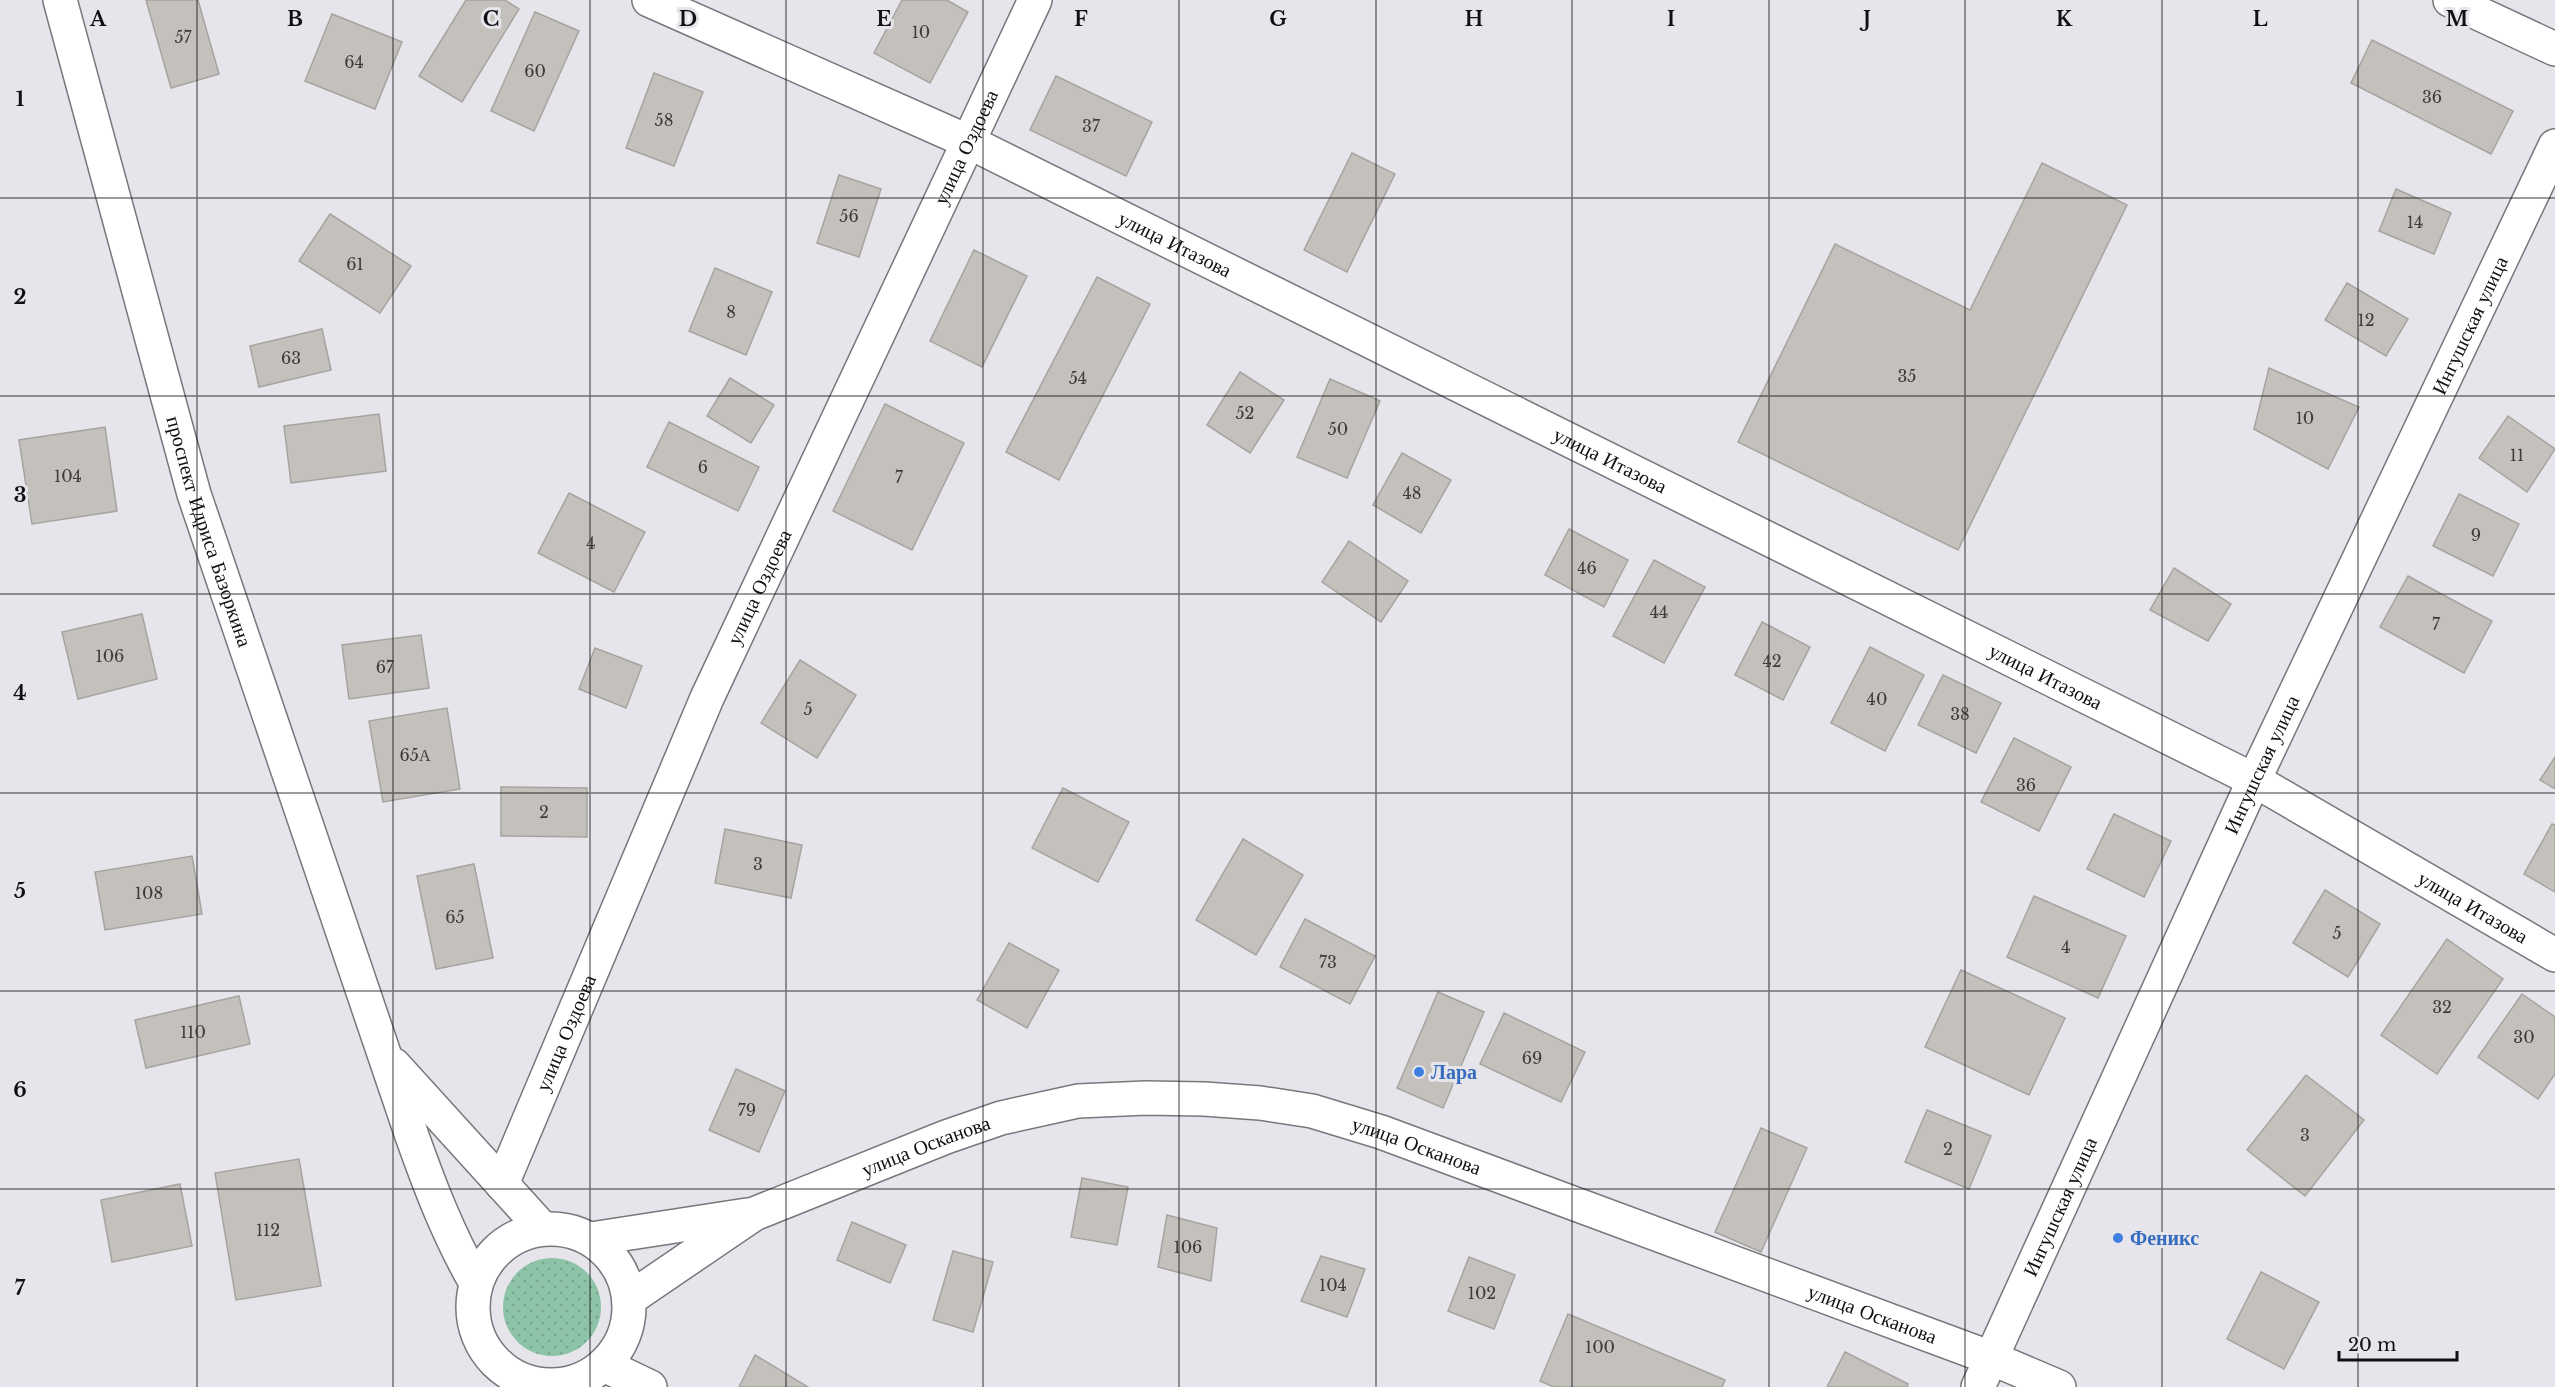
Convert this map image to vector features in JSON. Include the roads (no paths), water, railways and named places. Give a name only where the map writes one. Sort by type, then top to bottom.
[{"type":"street","name":"проспект Идриса Базоркина","points":[[60,0],[194,494],[436,1203],[476,1284]]},
{"type":"street","name":"улица Итазова","points":[[649,0],[967,141],[2254,780],[2555,955]]},
{"type":"street","name":"улица Оздоева","points":[[501,1184],[707,699],[1035,0]]},
{"type":"street","points":[[2450,0],[2555,49]]},
{"type":"street","name":"Ингушская улица","points":[[1978,1387],[2254,780],[2555,146]]},
{"type":"street","name":"проспект Идриса Базоркина","points":[[385,1055],[542,1228]]},
{"type":"street","name":"улица Осканова","points":[[629,1299],[754,1214],[946,1137],[1001,1118],[1078,1101],[1146,1098],[1260,1102],[1311,1111],[1381,1132],[1991,1358],[2059,1387]]},
{"type":"street","name":"улица Осканова","points":[[591,1239],[754,1214]]},
{"type":"street","points":[[542,1228],[567,1230],[591,1239],[610,1255],[623,1275],[629,1299],[620,1346],[604,1365],[584,1379],[560,1386],[536,1384],[513,1376],[491,1374],[474,1324],[472,1304],[476,1284],[484,1265],[498,1249],[518,1235],[542,1228]]},
{"type":"street","points":[[604,1365],[650,1387]]},
{"type":"place","name":"Лара","points":[[1419,1072]]},
{"type":"place","name":"Феникс","points":[[2118,1238]]}]
